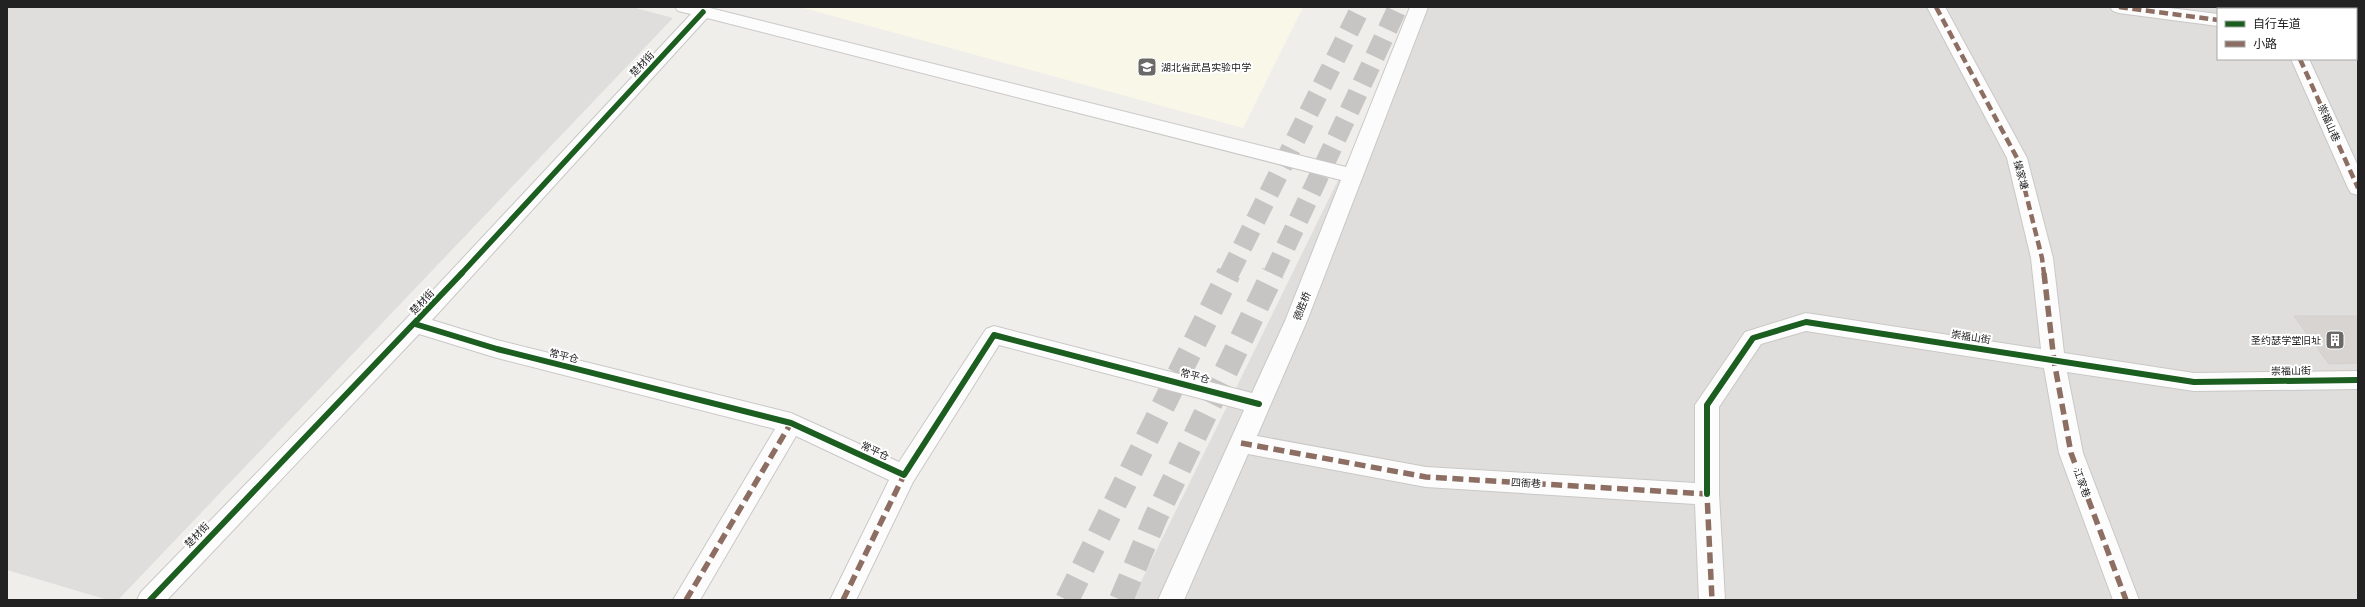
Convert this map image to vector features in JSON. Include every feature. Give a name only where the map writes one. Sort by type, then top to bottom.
[{"type":"street","name":"德胜桥","points":[[1172,600],[1296,321],[1419,7]]},
{"type":"street","name":"操家塘","points":[[1936,7],[2017,158],[2042,258],[2054,361]]},
{"type":"street","points":[[2119,7],[2217,20]]},
{"type":"street","points":[[693,10],[1345,174]]},
{"type":"street","name":"楚材街","points":[[150,600],[415,324],[693,10]]},
{"type":"street","name":"崇福山巷","points":[[2300,60],[2358,188]]},
{"type":"street","name":"崇福山街","points":[[1707,494],[1707,405],[1753,338],[1806,322],[2194,382],[2358,380]]},
{"type":"street","name":"常平仓","points":[[415,324],[497,349],[791,423],[904,475],[994,336],[1259,404]]},
{"type":"street","name":"江家巷","points":[[2054,361],[2072,453],[2126,600]]},
{"type":"street","points":[[686,600],[791,423]]},
{"type":"street","name":"四衙巷","points":[[1241,443],[1426,477],[1707,494]]},
{"type":"street","points":[[843,600],[904,475]]},
{"type":"street","points":[[1707,494],[1712,600]]},
{"type":"shaded area","points":[[7,7],[632,7],[673,18],[118,600],[108,600],[7,570]]},
{"type":"shaded area","name":"湖北省武昌实验中学","points":[[800,7],[1303,7],[1243,128]]},
{"type":"shaded area","points":[[1423,7],[2358,7],[2358,600],[1132,600]]},
{"type":"building","name":"圣约瑟学堂旧址","points":[[2294,316],[2358,316],[2358,363],[2329,364]]},
{"type":"tunnel","points":[[1229,274],[1361,7]]},
{"type":"tunnel","points":[[1273,274],[1398,7]]},
{"type":"tunnel","points":[[1067,600],[1229,273]]},
{"type":"tunnel","points":[[1121,600],[1155,519],[1273,273]]},
{"type":"marked path","points":[[1936,7],[2017,158],[2042,258],[2054,361],[2071,453],[2126,600]]},
{"type":"marked path","points":[[2119,7],[2217,20]]},
{"type":"marked path","points":[[2300,60],[2358,188]]},
{"type":"marked path","points":[[686,600],[791,423]]},
{"type":"marked path","points":[[1241,443],[1426,477],[1707,494],[1712,600]]},
{"type":"marked path","points":[[843,600],[904,475]]},
{"type":"cycle path","points":[[150,600],[415,324],[703,12]]},
{"type":"cycle path","points":[[1707,494],[1707,405],[1753,338],[1806,322],[2194,382],[2358,380]]},
{"type":"cycle path","points":[[415,324],[497,349],[791,423],[904,475],[994,335],[1259,404]]},
{"type":"place","name":"湖北省武昌实验中学","points":[[1147,67]]},
{"type":"place","name":"圣约瑟学堂旧址","points":[[2335,340]]}]
